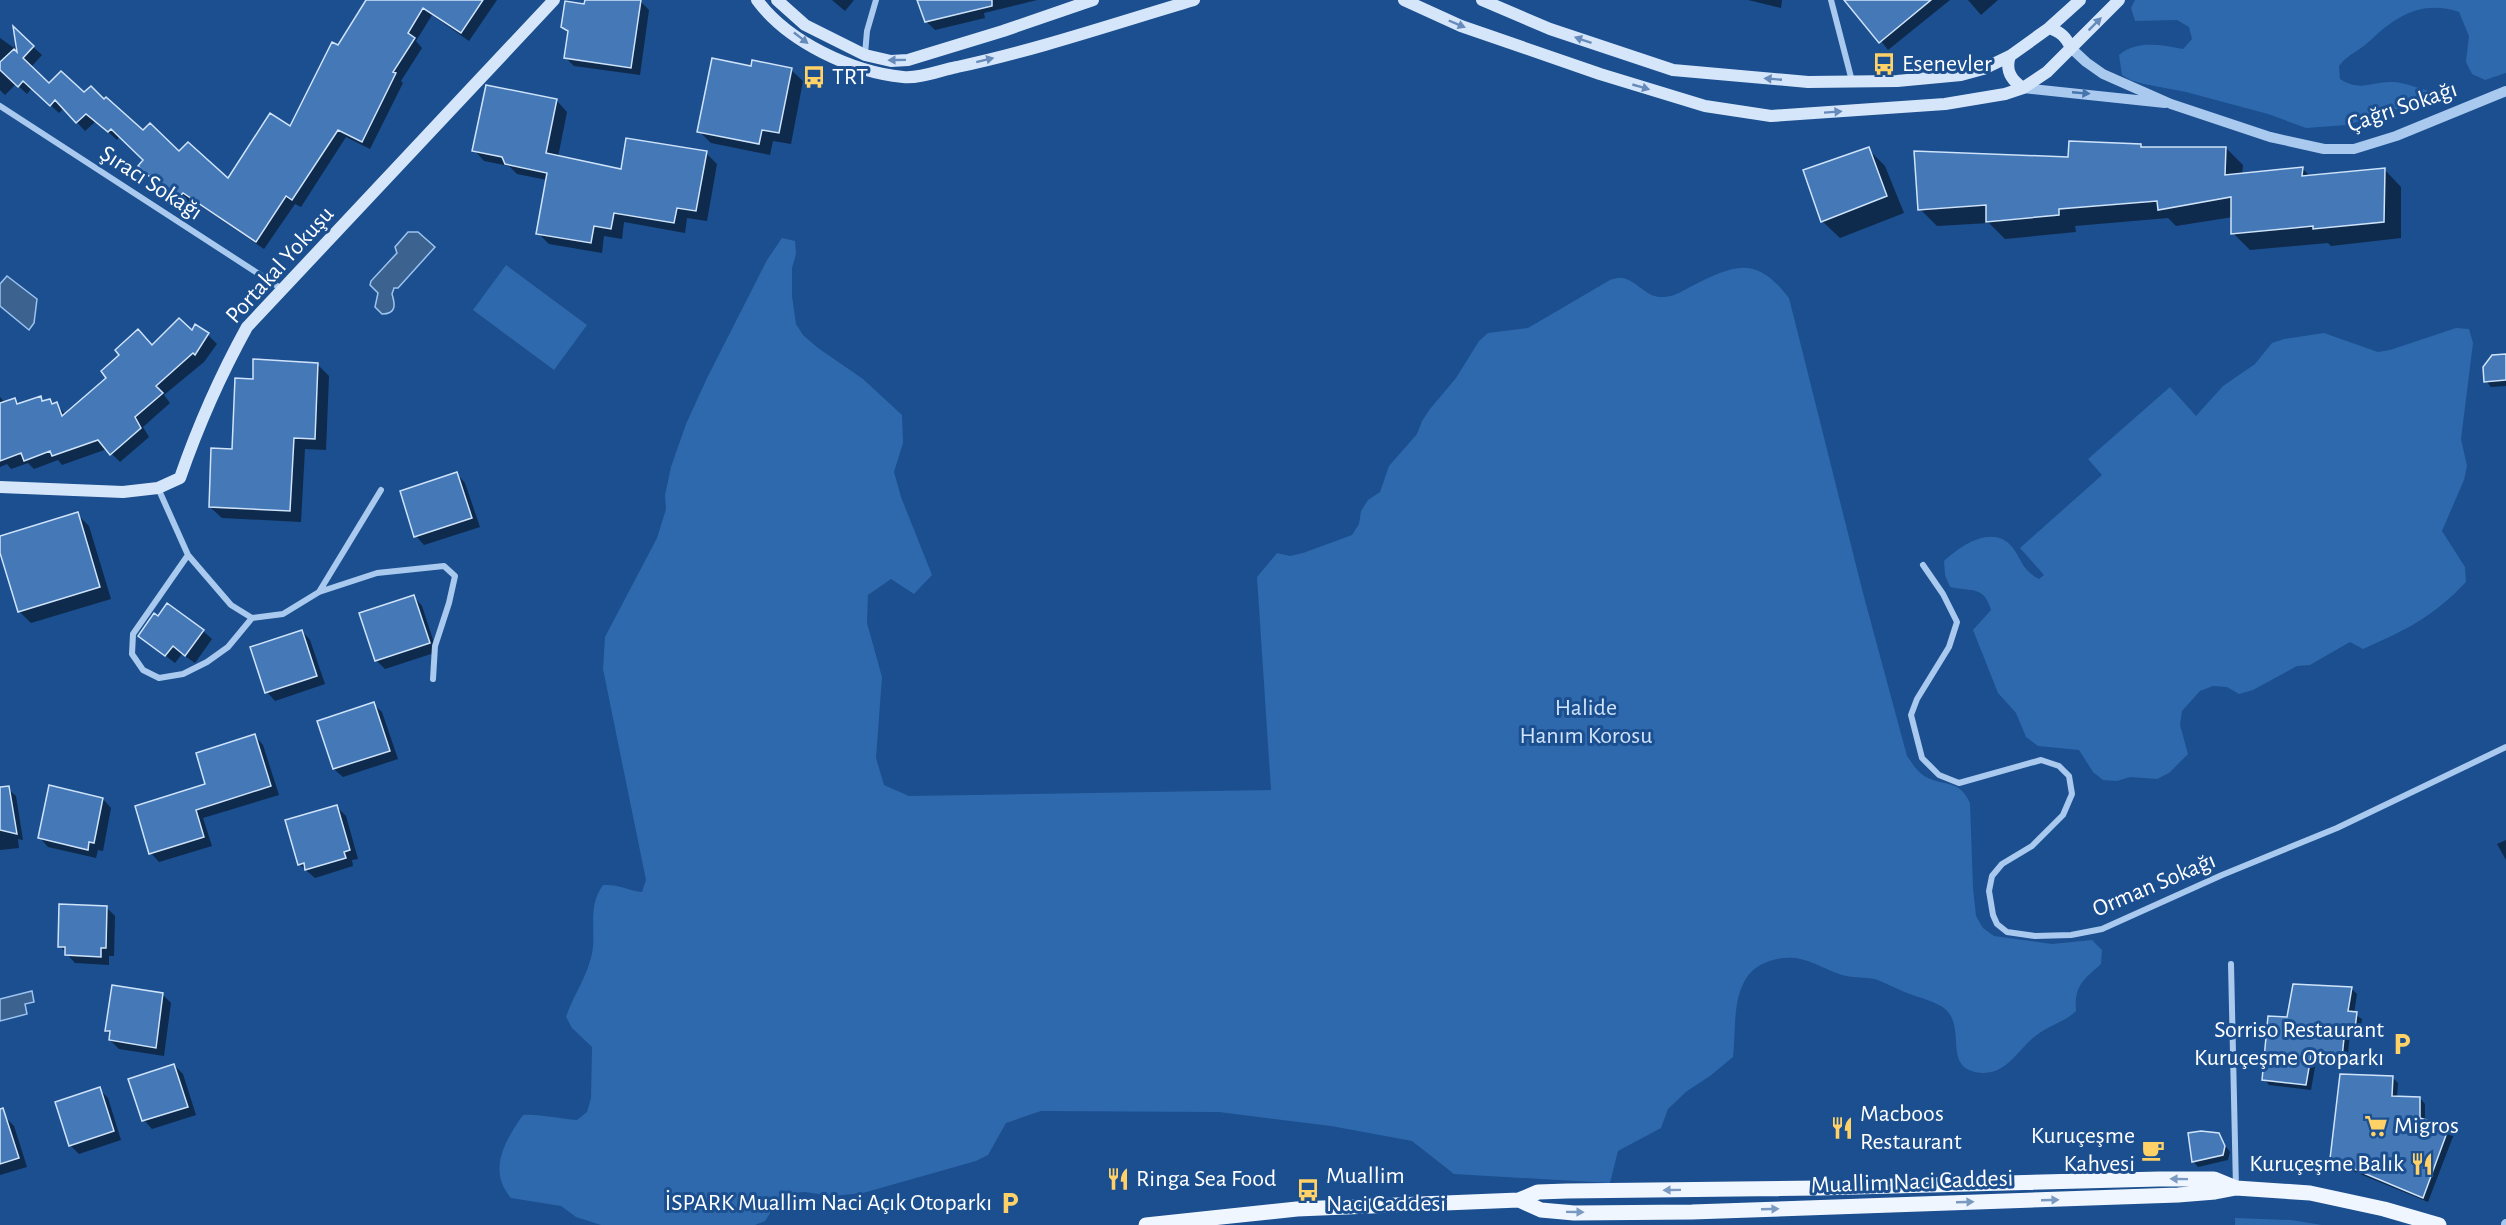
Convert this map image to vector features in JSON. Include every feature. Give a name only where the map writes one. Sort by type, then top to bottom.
[{"type":"main road","name":"Portakal Yokuşu","points":[[0,487],[123,492],[158,488],[180,478],[198,427],[227,363],[247,327],[554,0]]},
{"type":"main road","points":[[757,0],[765,11],[811,46],[860,69],[906,78],[988,60],[1194,0]]},
{"type":"main road","points":[[777,0],[806,25],[865,55],[891,61],[908,60],[1093,0]]},
{"type":"main road","points":[[1404,0],[1461,26],[1600,74],[1705,106],[1771,116],[1945,104],[2005,94],[2023,88],[2047,72],[2119,0]]},
{"type":"main road","points":[[1482,0],[1550,29],[1673,70],[1808,82],[1897,81],[1961,75],[1983,69],[2010,56],[2049,28],[2080,0]]},
{"type":"main road","points":[[2049,28],[2058,31],[2067,39],[2071,48]]},
{"type":"main road","points":[[2010,56],[2007,63],[2009,73],[2013,81],[2023,88]]},
{"type":"main road","name":"Muallim Naci Caddesi","points":[[1146,1225],[1297,1209],[1519,1200],[1538,1192],[1567,1191],[1819,1188],[2188,1179],[2214,1179],[2236,1188]]},
{"type":"main road","points":[[1991,1202],[1994,1183]]},
{"type":"main road","points":[[2236,1188],[2291,1191],[2338,1198],[2439,1225]]},
{"type":"main road","name":"Muallim Naci Caddesi","points":[[1519,1200],[1541,1210],[1574,1213],[1704,1212],[2178,1195],[2236,1188]]},
{"type":"street","points":[[865,55],[867,31],[876,0]]},
{"type":"street","points":[[1831,0],[1853,82]]},
{"type":"street","name":"Çağrı Sokağı","points":[[2071,48],[2103,74],[2171,104],[2301,145],[2324,149],[2354,149],[2407,132],[2506,91]]},
{"type":"street","name":"Çağrı Sokağı","points":[[2023,88],[2171,104]]},
{"type":"street","name":"Şıracı Sokağı","points":[[0,106],[282,289]]},
{"type":"street","points":[[158,488],[188,555],[231,605],[252,618],[283,614],[319,592],[377,573],[444,566],[454,576],[449,603],[435,646],[433,679]]},
{"type":"street","points":[[319,592],[381,490]]},
{"type":"street","points":[[188,555],[133,634],[132,654],[143,670],[159,678],[183,674],[207,662],[228,647],[252,618]]},
{"type":"street","name":"Orman Sokağı","points":[[1923,565],[1943,594],[1957,622],[1949,647],[1917,699],[1911,715],[1922,758],[1939,775],[1959,783],[2041,760],[2059,766],[2069,776],[2072,794],[2063,815],[2032,846],[2002,864],[1992,876],[1989,891],[1993,915],[1997,924],[2007,932],[2035,936],[2071,935],[2102,929],[2222,875],[2337,828],[2506,747]]},
{"type":"street","points":[[2231,963],[2236,1188]]},
{"type":"green space","points":[[2135,0],[2506,0],[2506,73],[2485,80],[2472,74],[2466,62],[2469,36],[2459,12],[2434,8],[2412,12],[2391,23],[2346,58],[2339,66],[2340,79],[2360,86],[2395,82],[2432,92],[2426,105],[2400,108],[2347,125],[2306,128],[2268,114],[2186,92],[2144,84],[2122,75],[2119,55],[2126,50],[2141,45],[2183,49],[2192,39],[2189,27],[2177,20],[2135,21],[2131,8]]},
{"type":"green space","name":"Halide Hanım Korosu","points":[[782,238],[795,241],[792,296],[796,324],[803,335],[863,379],[902,415],[903,443],[894,472],[901,497],[932,575],[914,594],[891,579],[868,595],[867,623],[882,677],[876,758],[884,785],[909,796],[1271,790],[1257,577],[1277,553],[1290,556],[1303,553],[1352,535],[1368,500],[1380,492],[1389,466],[1417,434],[1430,409],[1456,378],[1479,341],[1488,333],[1528,328],[1610,280],[1622,278],[1633,282],[1650,294],[1664,297],[1732,269],[1754,269],[1765,275],[1777,284],[1789,298],[1863,593],[1907,756],[1923,775],[1957,787],[1966,795],[1970,803],[1973,888],[1976,916],[1983,928],[1994,936],[2052,944],[2092,940],[2102,950],[2101,964],[2078,989],[2076,1011],[2033,1038],[2012,1060],[1996,1071],[1975,1072],[1965,1068],[1960,1061],[1953,1023],[1949,1013],[1941,1006],[1878,980],[1846,976],[1801,959],[1768,961],[1751,972],[1742,986],[1737,1006],[1733,1057],[1687,1091],[1668,1109],[1661,1128],[1618,1151],[1610,1183],[1454,1174],[1412,1141],[1331,1126],[1219,1112],[1041,1111],[1006,1123],[988,1155],[976,1161],[863,1193],[832,1196],[805,1192],[792,1193],[780,1198],[765,1221],[755,1225],[601,1225],[576,1217],[561,1206],[511,1198],[500,1177],[501,1156],[510,1135],[523,1115],[577,1120],[587,1112],[591,1098],[592,1047],[572,1028],[566,1017],[590,961],[593,942],[593,913],[598,894],[603,885],[614,885],[642,892],[646,880],[603,669],[605,637],[657,538],[666,509],[665,495],[671,467],[686,424],[767,260]]},
{"type":"green space","points":[[506,265],[587,325],[554,370],[473,310]]},
{"type":"green space","points":[[2456,328],[2469,329],[2473,343],[2461,439],[2467,466],[2464,480],[2442,531],[2465,567],[2466,582],[2454,594],[2418,622],[2363,649],[2350,642],[2310,665],[2297,666],[2253,690],[2239,694],[2227,687],[2213,686],[2200,691],[2182,711],[2180,725],[2188,754],[2169,773],[2157,779],[2130,777],[2117,781],[2103,780],[2093,772],[2079,750],[2038,746],[2026,737],[2016,713],[1998,693],[1973,630],[1991,610],[1988,602],[1976,591],[1950,587],[1945,575],[1944,561],[1968,543],[1987,537],[1997,537],[2013,548],[2026,569],[2039,579],[2044,575],[2020,548],[2102,475],[2088,459],[2170,387],[2196,416],[2223,386],[2255,364],[2272,343],[2324,333],[2378,352]]},
{"type":"green space","points":[[2235,1218],[2291,1220],[2322,1225],[2235,1225]]},
{"type":"shaded area","points":[[408,232],[418,232],[435,247],[398,288],[394,288],[392,294],[394,308],[387,314],[382,314],[375,307],[378,293],[370,285],[371,281],[397,253],[395,247]]},
{"type":"shaded area","points":[[7,276],[37,299],[34,323],[29,330],[0,306],[0,284]]},
{"type":"shaded area","points":[[32,991],[34,1002],[25,1004],[27,1014],[0,1021],[0,999]]},
{"type":"building","points":[[366,0],[483,0],[461,33],[423,8],[408,33],[415,38],[393,72],[396,73],[362,142],[338,130],[292,200],[286,196],[256,242],[183,193],[176,201],[138,166],[143,160],[111,129],[108,132],[86,114],[76,123],[55,100],[50,106],[23,81],[18,87],[0,70],[0,62],[14,49],[17,52],[13,26],[34,46],[23,58],[49,83],[61,71],[84,92],[91,86],[143,130],[150,123],[179,151],[188,142],[228,178],[270,113],[290,126],[332,42],[338,45]]},
{"type":"building","points":[[585,0],[641,0],[631,68],[564,58],[568,31],[561,27],[565,1],[584,4]]},
{"type":"building","points":[[917,0],[992,0],[992,6],[925,22]]},
{"type":"building","points":[[1844,0],[1931,0],[1879,43]]},
{"type":"building","points":[[712,58],[751,66],[752,60],[792,68],[779,133],[762,130],[759,144],[697,132]]},
{"type":"building","points":[[486,85],[557,99],[546,153],[621,169],[626,138],[707,151],[696,211],[677,208],[674,223],[614,213],[611,229],[594,226],[591,243],[536,234],[547,173],[505,164],[502,157],[472,151]]},
{"type":"building","points":[[2069,141],[2141,144],[2141,147],[2226,147],[2225,175],[2303,167],[2302,176],[2385,168],[2384,222],[2231,234],[2231,197],[2158,210],[2157,201],[2059,209],[2059,215],[1986,222],[1986,205],[1918,210],[1914,151],[2068,157]]},
{"type":"building","points":[[1869,147],[1887,196],[1821,222],[1803,170]]},
{"type":"building","points":[[179,318],[192,330],[195,324],[209,333],[195,355],[193,353],[156,386],[163,393],[135,417],[141,428],[110,455],[98,440],[52,456],[50,451],[24,461],[21,453],[0,461],[0,403],[15,398],[17,404],[41,396],[42,401],[50,399],[52,404],[57,402],[62,416],[106,378],[101,371],[119,355],[115,350],[138,329],[152,345]]},
{"type":"building","points":[[2506,354],[2506,380],[2484,382],[2483,367],[2492,355]]},
{"type":"building","points":[[253,359],[318,363],[315,439],[294,438],[290,511],[209,507],[211,448],[232,449],[235,378],[253,379]]},
{"type":"building","points":[[457,472],[472,518],[414,537],[400,491]]},
{"type":"building","points":[[78,512],[100,587],[18,612],[0,553],[0,536]]},
{"type":"building","points":[[414,595],[430,643],[375,661],[359,613]]},
{"type":"building","points":[[167,603],[204,630],[185,656],[173,646],[165,656],[138,636],[154,613],[158,616]]},
{"type":"building","points":[[302,630],[317,676],[265,693],[250,647]]},
{"type":"building","points":[[374,702],[390,751],[333,769],[317,721]]},
{"type":"building","points":[[255,734],[271,786],[196,810],[204,837],[149,854],[135,806],[205,784],[196,753]]},
{"type":"building","points":[[49,785],[103,798],[94,843],[89,842],[88,850],[38,838]]},
{"type":"building","points":[[9,786],[17,834],[0,830],[0,787]]},
{"type":"building","points":[[337,805],[350,850],[344,852],[346,858],[305,870],[304,863],[298,865],[285,820]]},
{"type":"building","points":[[59,904],[107,906],[106,948],[101,948],[101,957],[65,955],[65,947],[58,947]]},
{"type":"building","points":[[2293,984],[2352,987],[2348,1011],[2357,1012],[2355,1029],[2345,1028],[2342,1058],[2311,1056],[2306,1085],[2262,1080],[2268,1016],[2287,1017]]},
{"type":"building","points":[[112,985],[163,993],[156,1048],[109,1040],[110,1031],[105,1031]]},
{"type":"building","points":[[174,1064],[188,1107],[142,1121],[128,1079]]},
{"type":"building","name":"Migros","points":[[2340,1074],[2393,1076],[2392,1096],[2420,1097],[2420,1118],[2449,1127],[2423,1198],[2330,1159]]},
{"type":"building","points":[[100,1087],[114,1131],[69,1146],[55,1102]]},
{"type":"building","points":[[3,1108],[19,1158],[0,1164],[0,1109]]},
{"type":"building","points":[[2201,1131],[2219,1133],[2225,1146],[2223,1155],[2192,1162],[2188,1133]]},
{"type":"place","name":"Esenevler","points":[[1884,64]]},
{"type":"place","name":"TRT","points":[[814,77]]},
{"type":"place","name":"Sorriso Restaurant Kuruçeşme Otoparkı","points":[[2402,1044]]},
{"type":"place","name":"Migros","points":[[2376,1126]]},
{"type":"place","name":"Macboos Restaurant","points":[[1842,1128]]},
{"type":"place","name":"Kuruçeşme Kahvesi","points":[[2153,1150]]},
{"type":"place","name":"Kuruçeşme Balık","points":[[2422,1164]]},
{"type":"place","name":"Ringa Sea Food","points":[[1118,1179]]},
{"type":"place","name":"Muallim Naci Caddesi","points":[[1308,1190]]},
{"type":"place","name":"İSPARK Muallim Naci Açık Otoparkı","points":[[1010,1203]]}]
